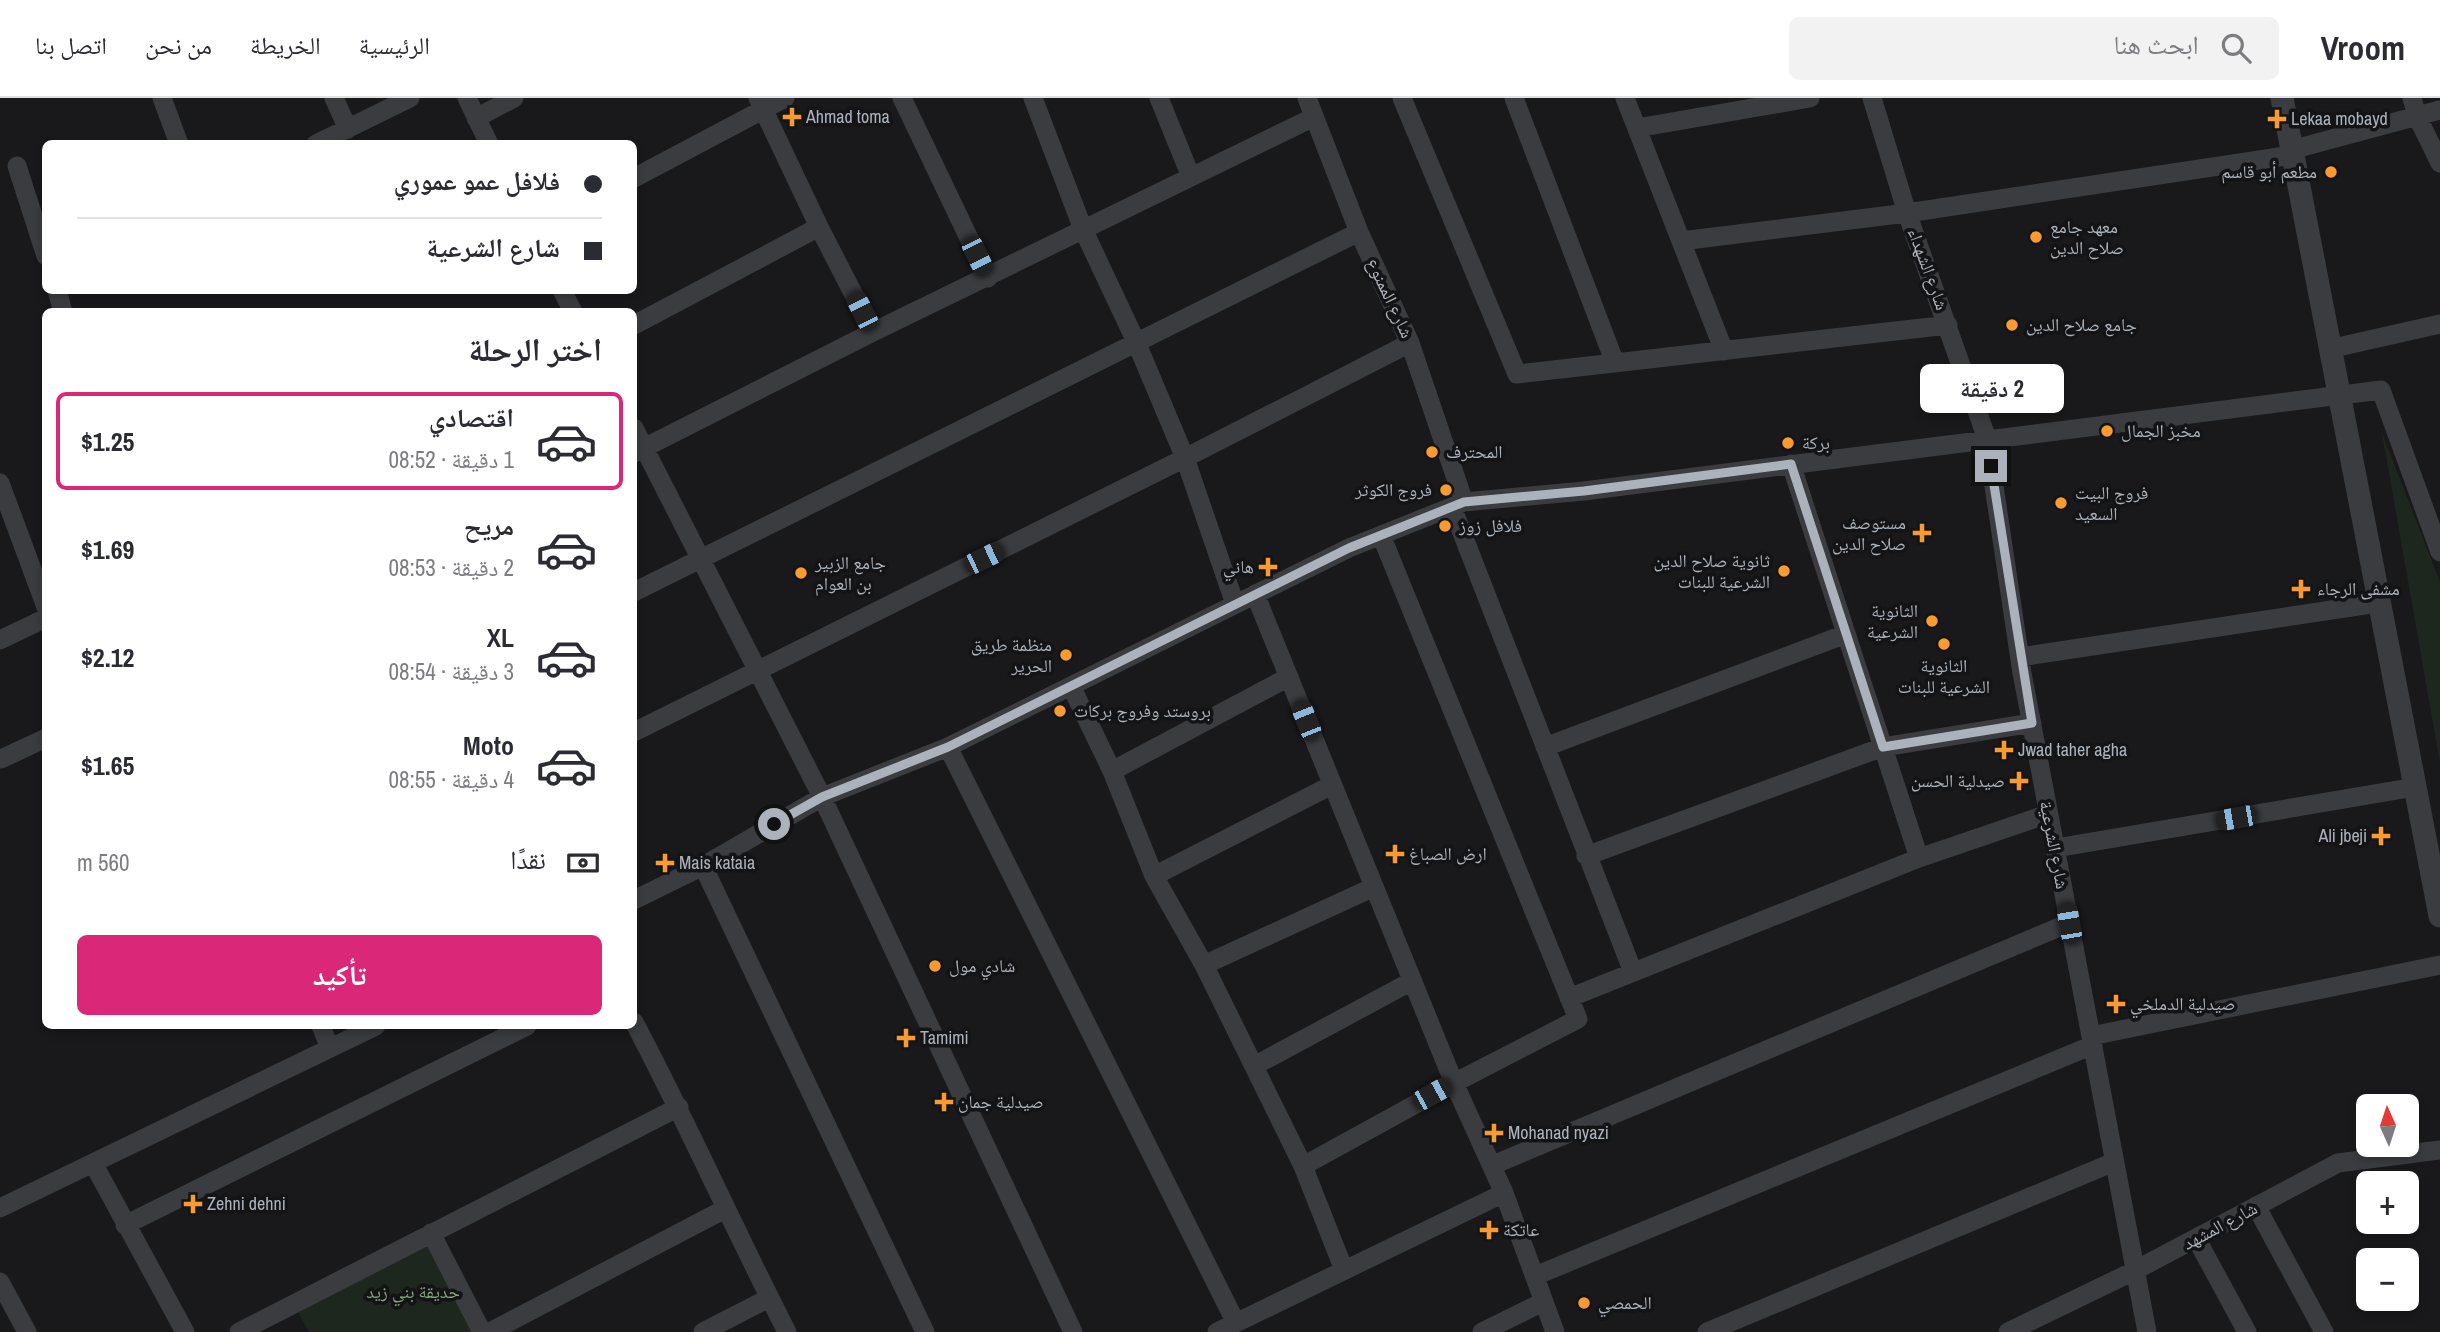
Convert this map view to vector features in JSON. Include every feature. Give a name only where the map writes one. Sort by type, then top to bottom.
[{"type":"street","points":[[162,98],[178,140]]},
{"type":"street","points":[[334,98],[348,129]]},
{"type":"street","points":[[325,140],[410,98]]},
{"type":"street","points":[[467,98],[487,140]]},
{"type":"street","points":[[476,118],[514,98]]},
{"type":"street","points":[[637,176],[761,104],[785,98]]},
{"type":"street","points":[[902,98],[988,278]]},
{"type":"street","points":[[1033,98],[1083,229],[1138,344],[1185,458],[1235,604]]},
{"type":"street","points":[[1159,98],[1191,177]]},
{"type":"street","name":"شارع الممنوع","points":[[1307,98],[1359,232],[1410,342],[1458,504],[1545,747],[1633,972]]},
{"type":"street","points":[[1402,98],[1517,374],[1948,325]]},
{"type":"street","points":[[1514,98],[1615,363]]},
{"type":"street","points":[[1625,98],[1724,351]]},
{"type":"street","points":[[1637,128],[1810,98]]},
{"type":"street","name":"شارع الشهداء","points":[[1872,98],[1907,213],[1987,439]]},
{"type":"street","points":[[2281,98],[2440,916]]},
{"type":"street","points":[[761,104],[819,228],[873,332]]},
{"type":"street","points":[[1681,241],[1907,213],[2292,152],[2415,107],[2440,110]]},
{"type":"street","points":[[2415,107],[2440,163]]},
{"type":"street","points":[[1073,1332],[822,797],[759,670],[639,451],[873,332],[1314,117]]},
{"type":"street","points":[[17,166],[42,244]]},
{"type":"street","points":[[637,323],[819,228]]},
{"type":"street","points":[[637,590],[1359,232]]},
{"type":"street","points":[[2329,349],[2440,324]]},
{"type":"street","points":[[637,731],[1185,458],[1410,342]]},
{"type":"street","points":[[637,899],[703,866],[822,797],[948,747],[1349,548],[1458,504],[1584,491],[2381,390],[2440,552]]},
{"type":"street","name":"شارع الشرعية","points":[[1987,439],[2020,657],[2048,814],[2147,1332]]},
{"type":"street","points":[[1791,464],[1919,858]]},
{"type":"street","points":[[0,483],[42,596]]},
{"type":"street","points":[[1303,1166],[1578,1019],[1381,535]]},
{"type":"street","points":[[1255,594],[1454,1083],[1493,1165],[1555,1332]]},
{"type":"street","points":[[2020,657],[2378,603]]},
{"type":"street","points":[[0,640],[42,620]]},
{"type":"street","points":[[1545,747],[1846,634]]},
{"type":"street","points":[[1112,771],[1289,677]]},
{"type":"street","points":[[1071,686],[1112,771],[1154,876],[1203,965],[1303,1166],[1344,1270]]},
{"type":"street","points":[[1586,856],[1883,747],[2032,723]]},
{"type":"street","points":[[1,759],[42,740]]},
{"type":"street","points":[[948,747],[1236,1323]]},
{"type":"street","points":[[1154,876],[1332,785]]},
{"type":"street","points":[[2056,848],[2415,787]]},
{"type":"street","points":[[1569,998],[1919,858],[2048,814]]},
{"type":"street","points":[[703,866],[925,1332]]},
{"type":"street","points":[[1203,965],[1374,887]]},
{"type":"street","points":[[1493,1165],[2069,923]]},
{"type":"street","points":[[1535,1276],[2092,1040],[2440,965]]},
{"type":"street","points":[[1254,1066],[1412,981]]},
{"type":"street","points":[[637,1028],[679,1107],[725,1209],[787,1332]]},
{"type":"street","points":[[322,1029],[330,1048]]},
{"type":"street","points":[[0,1208],[370,1029]]},
{"type":"street","points":[[125,1224],[521,1029]]},
{"type":"street","points":[[239,1332],[679,1107]]},
{"type":"street","name":"شارع المشهد","points":[[2008,1332],[2134,1271],[2338,1163],[2440,1150]]},
{"type":"street","points":[[1707,1332],[2114,1162]]},
{"type":"street","points":[[93,1163],[185,1332]]},
{"type":"street","points":[[1217,1332],[1504,1193]]},
{"type":"street","points":[[2256,1206],[2324,1332]]},
{"type":"street","points":[[489,1332],[725,1209]]},
{"type":"street","points":[[431,1233],[482,1332]]},
{"type":"street","points":[[2196,1238],[2247,1332]]},
{"type":"street","points":[[0,1282],[27,1332]]},
{"type":"street","points":[[704,1332],[769,1298]]},
{"type":"street","points":[[1482,1332],[1543,1302]]},
{"type":"green space","points":[[2382,433],[2440,582],[2440,763]]},
{"type":"green space","name":"حديقة بني زيد","points":[[430,1237],[481,1332],[309,1332],[296,1308]]},
{"type":"place","name":"Ahmad toma","points":[[792,117]]},
{"type":"place","name":"Lekaa mobayd","points":[[2277,119]]},
{"type":"place","name":"مطعم أبو قاسم","points":[[2331,172]]},
{"type":"place","name":"معهد جامع صلاح الدين","points":[[2036,237]]},
{"type":"place","name":"جامع صلاح الدين","points":[[2012,325]]},
{"type":"place","name":"مخبز الجمال","points":[[2107,431]]},
{"type":"place","name":"بركة","points":[[1788,443]]},
{"type":"place","name":"المحترف","points":[[1432,452]]},
{"type":"place","name":"فروج الكوثر","points":[[1446,490]]},
{"type":"place","name":"فروج البيت السعيد","points":[[2061,503]]},
{"type":"place","name":"فلافل زوز","points":[[1445,526]]},
{"type":"place","name":"مستوصف صلاح الدين","points":[[1922,533]]},
{"type":"place","name":"هاني","points":[[1268,567]]},
{"type":"place","name":"ثانوية صلاح الدين الشرعية للبنات","points":[[1784,571]]},
{"type":"place","name":"جامع الزبير بن العوام","points":[[801,573]]},
{"type":"place","name":"مشفى الرجاء","points":[[2301,589]]},
{"type":"place","name":"الثانوية الشرعية","points":[[1932,621]]},
{"type":"place","name":"الثانوية الشرعية للبنات","points":[[1944,644]]},
{"type":"place","name":"منظمة طريق الحرير","points":[[1066,655]]},
{"type":"place","name":"بروستد وفروج بركات","points":[[1060,711]]},
{"type":"place","name":"Jwad taher agha","points":[[2004,750]]},
{"type":"place","name":"صيدلية الحسن","points":[[2019,781]]},
{"type":"place","name":"Ali jbeji","points":[[2381,836]]},
{"type":"place","name":"ارض الصباغ","points":[[1395,854]]},
{"type":"place","name":"Mais kataia","points":[[665,863]]},
{"type":"place","name":"شادي مول","points":[[935,966]]},
{"type":"place","name":"صيدلية الدملخي","points":[[2116,1004]]},
{"type":"place","name":"Tamimi","points":[[906,1038]]},
{"type":"place","name":"صيدلية جمان","points":[[944,1102]]},
{"type":"place","name":"Mohanad nyazi","points":[[1494,1133]]},
{"type":"place","name":"Zehni dehni","points":[[193,1204]]},
{"type":"place","name":"عاتكة","points":[[1489,1230]]},
{"type":"place","name":"الحمصي","points":[[1584,1303]]},
{"type":"route","points":[[774,824],[822,797],[948,747],[1349,548],[1464,502],[1584,491],[1791,464],[1883,747],[2032,723],[1991,466]]}]
